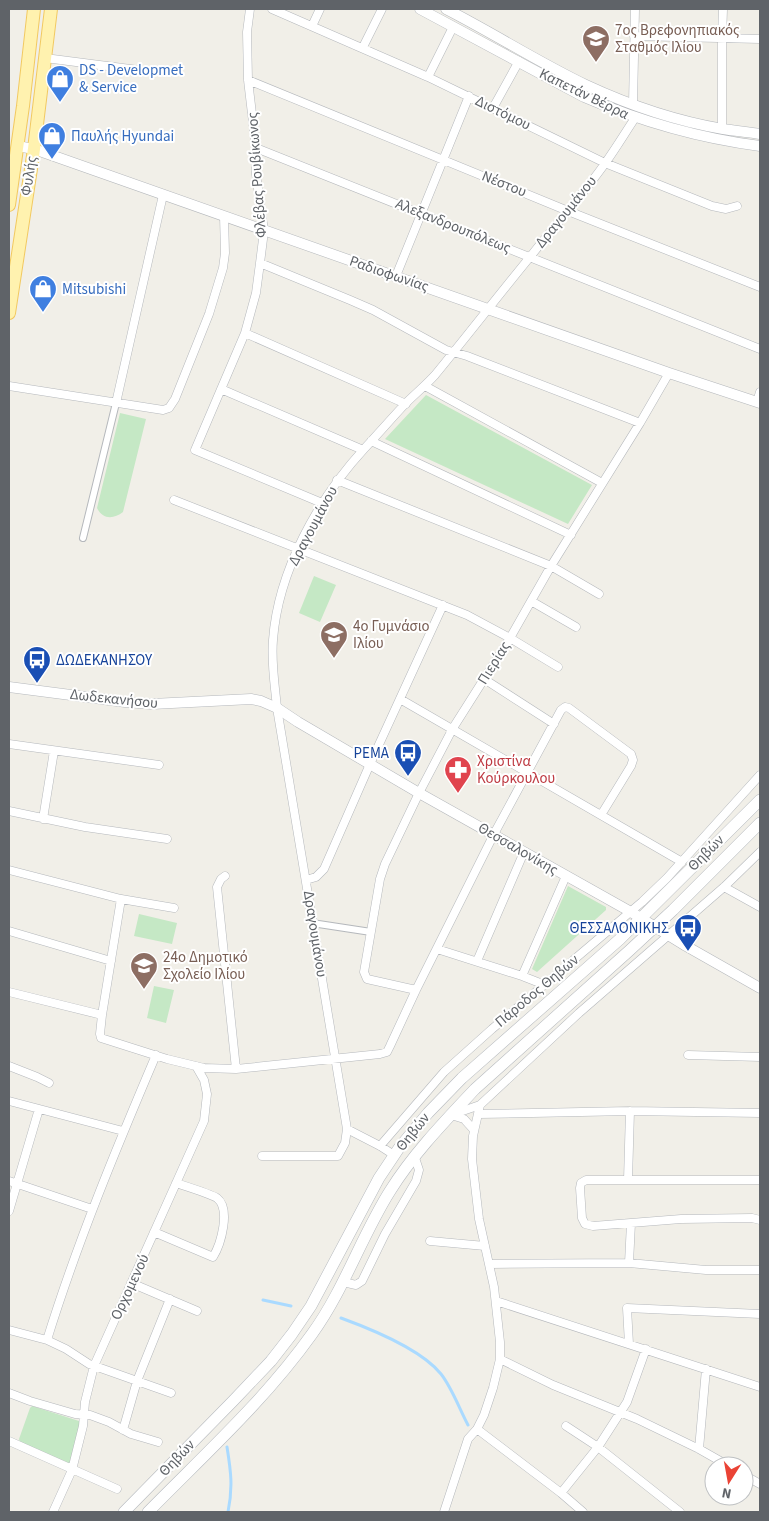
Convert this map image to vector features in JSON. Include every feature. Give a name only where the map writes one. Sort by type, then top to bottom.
[{"type":"main road","name":"Φυλής","points":[[9,204],[34,9]]},
{"type":"main road","name":"Φυλής","points":[[9,314],[34,149],[51,9]]},
{"type":"main road","name":"Θηβών","points":[[124,1512],[252,1381],[292,1334],[311,1306],[379,1178],[394,1155],[428,1113],[462,1078],[620,939],[760,800]]},
{"type":"main road","name":"Θηβών","points":[[148,1512],[244,1415],[283,1372],[324,1318],[365,1236],[391,1190],[451,1115],[475,1089],[673,910],[760,823]]},
{"type":"street","name":"Φλέβας Ρουβίκωνος","points":[[250,9],[247,32],[248,80],[256,148],[256,174],[264,231],[256,293],[246,333],[195,450],[322,503]]},
{"type":"street","name":"Διστόμου","points":[[272,9],[428,77],[605,163],[712,206],[726,209],[737,206]]},
{"type":"street","points":[[312,26],[320,9]]},
{"type":"street","points":[[363,48],[382,9]]},
{"type":"street","name":"Καπετάν Βέρρα","points":[[420,9],[584,97],[635,118],[701,136],[760,146]]},
{"type":"street","name":"Καπετάν Βέρρα","points":[[446,9],[585,84],[633,104],[687,121],[722,129],[760,134]]},
{"type":"street","points":[[633,104],[635,9]]},
{"type":"street","points":[[722,129],[723,9]]},
{"type":"street","points":[[428,77],[454,27]]},
{"type":"street","points":[[634,36],[760,39]]},
{"type":"street","points":[[45,58],[146,71]]},
{"type":"street","points":[[493,108],[519,62]]},
{"type":"street","name":"Νέστου","points":[[248,80],[760,286]]},
{"type":"street","points":[[396,276],[469,96]]},
{"type":"street","name":"Δραγουμάνου","points":[[347,1129],[277,708],[273,670],[273,642],[280,596],[297,550],[322,503],[337,480],[371,441],[425,386],[489,309],[605,163],[635,118]]},
{"type":"street","name":"Ραδιοφωνίας","points":[[17,146],[34,149],[758,403]]},
{"type":"street","name":"Αλεξανδρουπόλεως","points":[[256,148],[760,349]]},
{"type":"street","points":[[83,538],[163,195]]},
{"type":"street","points":[[9,386],[163,410],[170,408],[209,314],[220,280],[225,253],[224,216]]},
{"type":"street","points":[[260,263],[373,310],[446,350],[468,356],[640,423]]},
{"type":"street","points":[[246,333],[406,404]]},
{"type":"street","name":"Πιερίας","points":[[416,990],[367,979],[364,972],[380,879],[385,864],[453,728],[510,638],[551,566],[669,373]]},
{"type":"street","points":[[425,386],[602,483]]},
{"type":"street","points":[[221,389],[363,450]]},
{"type":"street","points":[[758,403],[760,392]]},
{"type":"street","points":[[371,441],[571,534]]},
{"type":"street","points":[[337,480],[551,566],[599,594]]},
{"type":"street","points":[[174,500],[297,550],[443,605],[487,625],[558,667]]},
{"type":"street","points":[[531,601],[576,628]]},
{"type":"street","points":[[306,880],[316,877],[324,869],[443,605]]},
{"type":"street","points":[[484,679],[554,724]]},
{"type":"street","name":"Δωδεκανήσου","points":[[9,687],[125,702],[158,704],[251,699],[262,701],[277,708]]},
{"type":"street","points":[[400,698],[682,862]]},
{"type":"street","points":[[121,898],[102,1015],[101,1038],[200,1067],[225,1069],[380,1054],[387,1052],[494,834],[561,710],[565,707],[569,708],[631,754],[633,760],[601,815]]},
{"type":"street","name":"Θεσσαλονίκης","points":[[277,708],[419,793],[641,918],[760,988]]},
{"type":"street","points":[[9,744],[159,765]]},
{"type":"street","points":[[42,819],[54,750]]},
{"type":"street","name":"Πάροδος Θηβών","points":[[380,1146],[444,1072],[667,878],[760,775]]},
{"type":"street","points":[[9,811],[85,827],[167,839]]},
{"type":"street","points":[[477,961],[524,852]]},
{"type":"street","points":[[451,1115],[480,1105],[579,1013],[724,887],[760,852]]},
{"type":"street","points":[[9,870],[121,898],[174,908]]},
{"type":"street","points":[[225,876],[217,887],[236,1069]]},
{"type":"street","points":[[522,976],[566,876]]},
{"type":"street","points":[[724,887],[760,907]]},
{"type":"street","points":[[312,923],[371,932]]},
{"type":"street","points":[[9,931],[111,961]]},
{"type":"street","points":[[437,949],[545,985]]},
{"type":"street","points":[[9,992],[102,1015]]},
{"type":"street","points":[[47,1340],[67,1277],[92,1209],[156,1055]]},
{"type":"street","points":[[688,1055],[760,1057]]},
{"type":"street","points":[[9,1066],[49,1083]]},
{"type":"street","name":"Ορχομενού","points":[[53,1512],[72,1470],[83,1426],[87,1394],[94,1366],[204,1121],[206,1094],[200,1067]]},
{"type":"street","points":[[9,1101],[123,1131]]},
{"type":"street","points":[[444,1512],[468,1439],[477,1429],[484,1415],[500,1359],[496,1300],[474,1176],[472,1150],[474,1130],[480,1105]]},
{"type":"street","points":[[9,1211],[13,1183],[39,1109]]},
{"type":"street","points":[[479,1114],[630,1111],[760,1113]]},
{"type":"street","points":[[628,1180],[630,1111]]},
{"type":"street","points":[[451,1115],[464,1119],[474,1130]]},
{"type":"street","points":[[262,1156],[338,1156],[345,1143],[347,1129],[394,1155]]},
{"type":"street","points":[[342,1282],[356,1284],[362,1281],[385,1234],[416,1181],[419,1170],[415,1158]]},
{"type":"street","points":[[760,1180],[586,1180],[581,1183],[582,1218],[585,1224],[593,1226],[631,1222],[708,1219],[752,1218],[760,1220]]},
{"type":"street","points":[[13,1183],[92,1209]]},
{"type":"street","points":[[154,1232],[213,1257],[217,1251],[222,1235],[224,1214],[217,1198],[176,1183]]},
{"type":"street","points":[[628,1263],[631,1222]]},
{"type":"street","points":[[430,1242],[485,1246]]},
{"type":"street","points":[[490,1264],[628,1263],[706,1270],[760,1270]]},
{"type":"street","points":[[131,1283],[198,1311]]},
{"type":"street","points":[[122,1430],[137,1381],[170,1299]]},
{"type":"street","points":[[496,1300],[760,1387]]},
{"type":"street","points":[[629,1344],[627,1308],[760,1314]]},
{"type":"street","points":[[9,1330],[47,1340],[94,1366],[171,1393]]},
{"type":"street","points":[[561,1493],[598,1447],[620,1412],[631,1392],[646,1350]]},
{"type":"street","points":[[500,1359],[553,1385],[637,1419],[711,1456]]},
{"type":"street","points":[[698,1449],[706,1369]]},
{"type":"street","points":[[9,1393],[75,1414],[90,1415],[122,1430],[158,1442]]},
{"type":"street","points":[[566,1426],[598,1447],[680,1512]]},
{"type":"street","points":[[477,1429],[583,1512]]},
{"type":"street","points":[[9,1441],[117,1489]]},
{"type":"green space","points":[[426,395],[592,485],[568,524],[385,439]]},
{"type":"green space","points":[[120,413],[146,419],[123,512],[109,517],[102,515],[97,508]]},
{"type":"green space","points":[[314,576],[336,585],[320,622],[299,613]]},
{"type":"green space","points":[[568,886],[606,907],[606,910],[537,972],[532,969]]},
{"type":"green space","points":[[139,914],[177,923],[172,944],[134,936]]},
{"type":"green space","points":[[154,986],[174,990],[166,1023],[147,1018]]},
{"type":"green space","points":[[32,1406],[79,1421],[80,1426],[70,1463],[67,1464],[20,1443],[19,1439]]},
{"type":"waterway","points":[[263,1300],[291,1306]]},
{"type":"waterway","points":[[341,1318],[395,1341],[421,1356],[432,1365],[449,1385],[468,1425]]},
{"type":"waterway","points":[[227,1447],[231,1480],[228,1512]]},
{"type":"place","name":"7ος Βρεφονηπιακός Σταθμός Ιλίου","points":[[596,63]]},
{"type":"place","name":"DS - Developmet & Service","points":[[60,103]]},
{"type":"place","name":"Παυλής Hyundai","points":[[52,160]]},
{"type":"place","name":"Mitsubishi","points":[[43,313]]},
{"type":"place","name":"4ο Γυμνάσιο Ιλίου","points":[[334,659]]},
{"type":"place","name":"ΔΩΔΕΚΑΝΗΣΟΥ","points":[[37,684]]},
{"type":"place","name":"ΡΕΜΑ","points":[[408,777]]},
{"type":"place","name":"Χριστίνα Κούρκουλου","points":[[458,794]]},
{"type":"place","name":"ΘΕΣΣΑΛΟΝΙΚΗΣ","points":[[688,952]]},
{"type":"place","name":"24ο Δημοτικό Σχολείο Ιλίου","points":[[144,990]]}]
